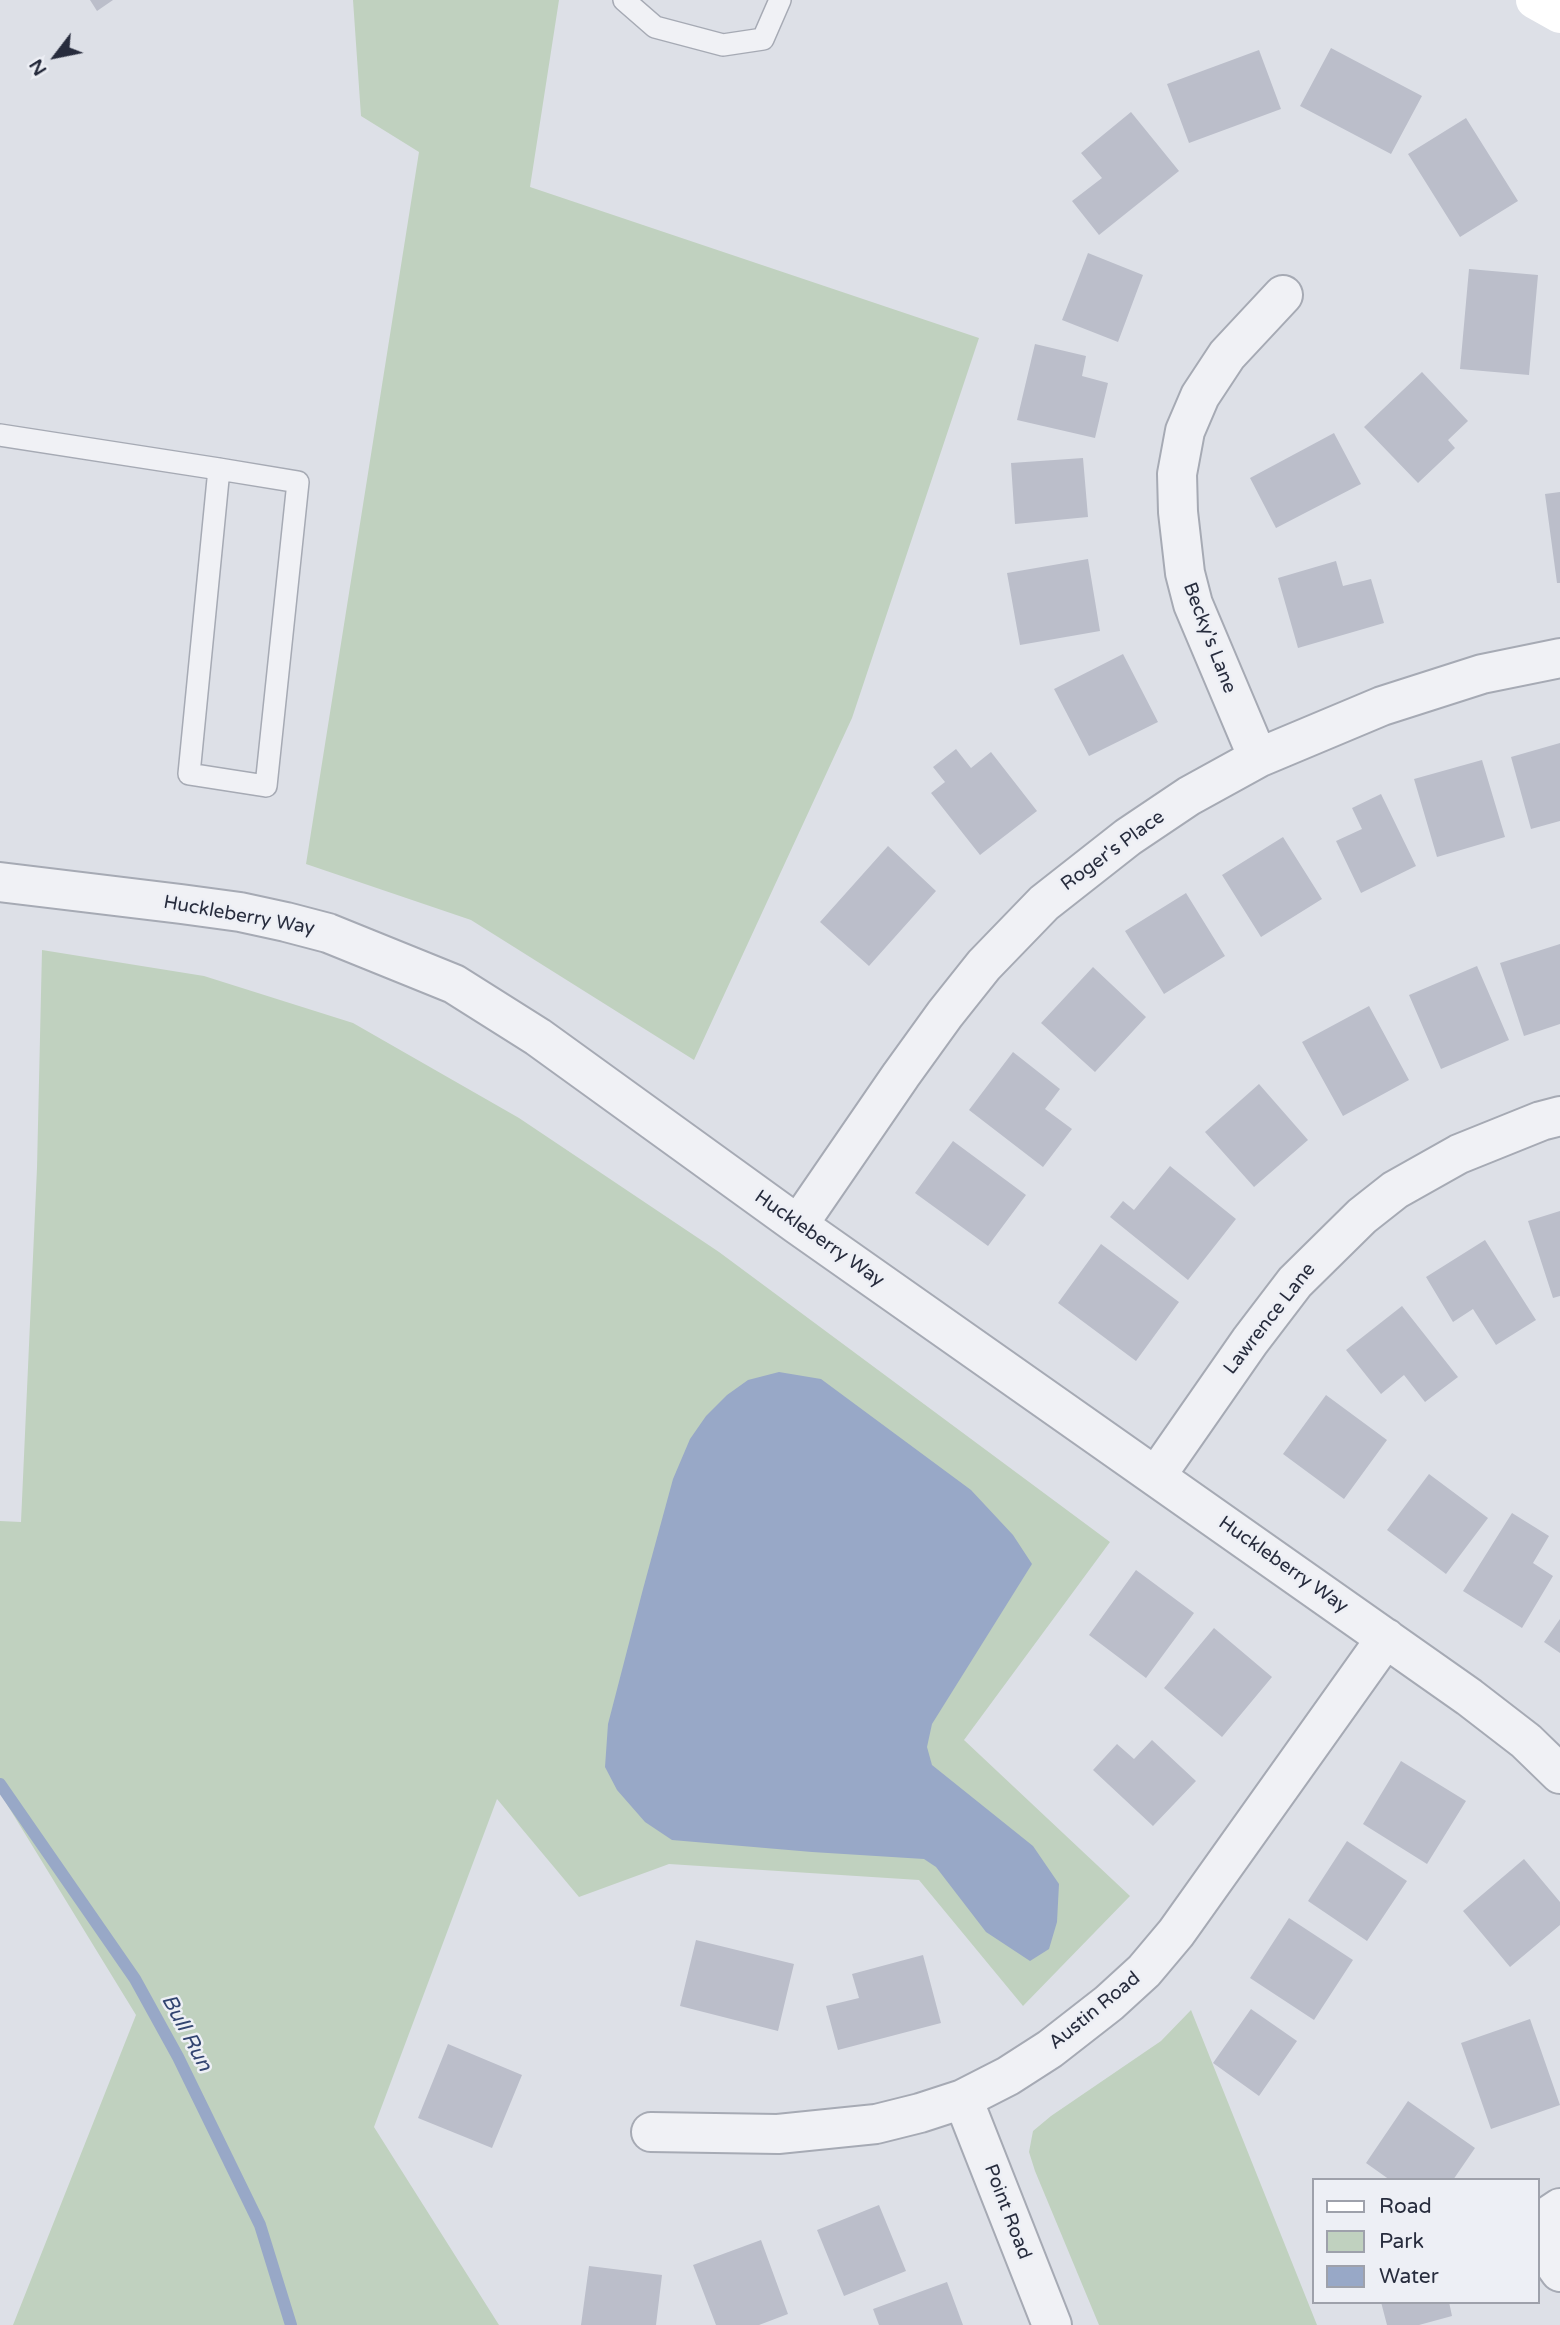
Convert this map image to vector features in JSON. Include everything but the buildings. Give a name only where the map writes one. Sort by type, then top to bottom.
[{"type":"main road","points":[[1535,0],[1560,14]]},
{"type":"street","name":"Becky's Lane","points":[[1258,758],[1192,604],[1185,573],[1177,474],[1185,431],[1200,396],[1227,355],[1283,295]]},
{"type":"street","name":"Roger's Place","points":[[798,1225],[945,1014],[984,965],[1034,913],[1086,868],[1189,796],[1258,758],[1382,706],[1430,690],[1482,674],[1560,658]]},
{"type":"street","name":"Huckleberry Way","points":[[0,882],[240,912],[328,933],[454,984],[538,1037],[798,1225],[1386,1638],[1507,1726],[1560,1774]]},
{"type":"street","name":"Lawrence Lane","points":[[1156,1476],[1250,1341],[1296,1282],[1362,1216],[1395,1190],[1459,1154],[1560,1116]]},
{"type":"street","name":"Austin Road","points":[[652,2132],[778,2134],[876,2124],[963,2099],[1008,2076],[1050,2049],[1109,2003],[1144,1971],[1176,1933],[1386,1638]]},
{"type":"street","name":"Point Road","points":[[963,2099],[1052,2325]]},
{"type":"street","points":[[1560,2208],[1550,2214],[1544,2236],[1550,2258],[1560,2272]]},
{"type":"lane","points":[[625,0],[655,27],[723,46],[763,39],[780,0]]},
{"type":"lane","points":[[0,435],[219,469],[298,482],[266,786],[190,774],[219,469]]},
{"type":"green space","points":[[353,0],[559,0],[530,187],[979,338],[852,718],[694,1060],[471,920],[306,864],[419,152],[361,116]]},
{"type":"green space","points":[[42,950],[204,976],[353,1023],[519,1118],[719,1252],[1110,1542],[964,1740],[1130,1896],[1023,2006],[919,1880],[669,1864],[579,1897],[497,1799],[374,2127],[499,2325],[13,2325],[136,2015],[0,1793],[0,1521],[21,1522],[37,1168]]},
{"type":"green space","points":[[1191,2010],[1317,2325],[1099,2325],[1035,2171],[1029,2152],[1033,2131],[1161,2041]]},
{"type":"water","points":[[779,1372],[821,1379],[971,1490],[1013,1535],[1032,1564],[932,1724],[927,1747],[932,1765],[1033,1846],[1059,1884],[1057,1922],[1049,1949],[1030,1961],[986,1932],[936,1867],[924,1859],[672,1840],[645,1822],[617,1790],[605,1767],[608,1724],[673,1479],[690,1439],[706,1416],[727,1395],[748,1380]]},
{"type":"waterway","name":"Bull Run","points":[[0,1784],[135,1979],[178,2057],[260,2225],[291,2325]]}]
